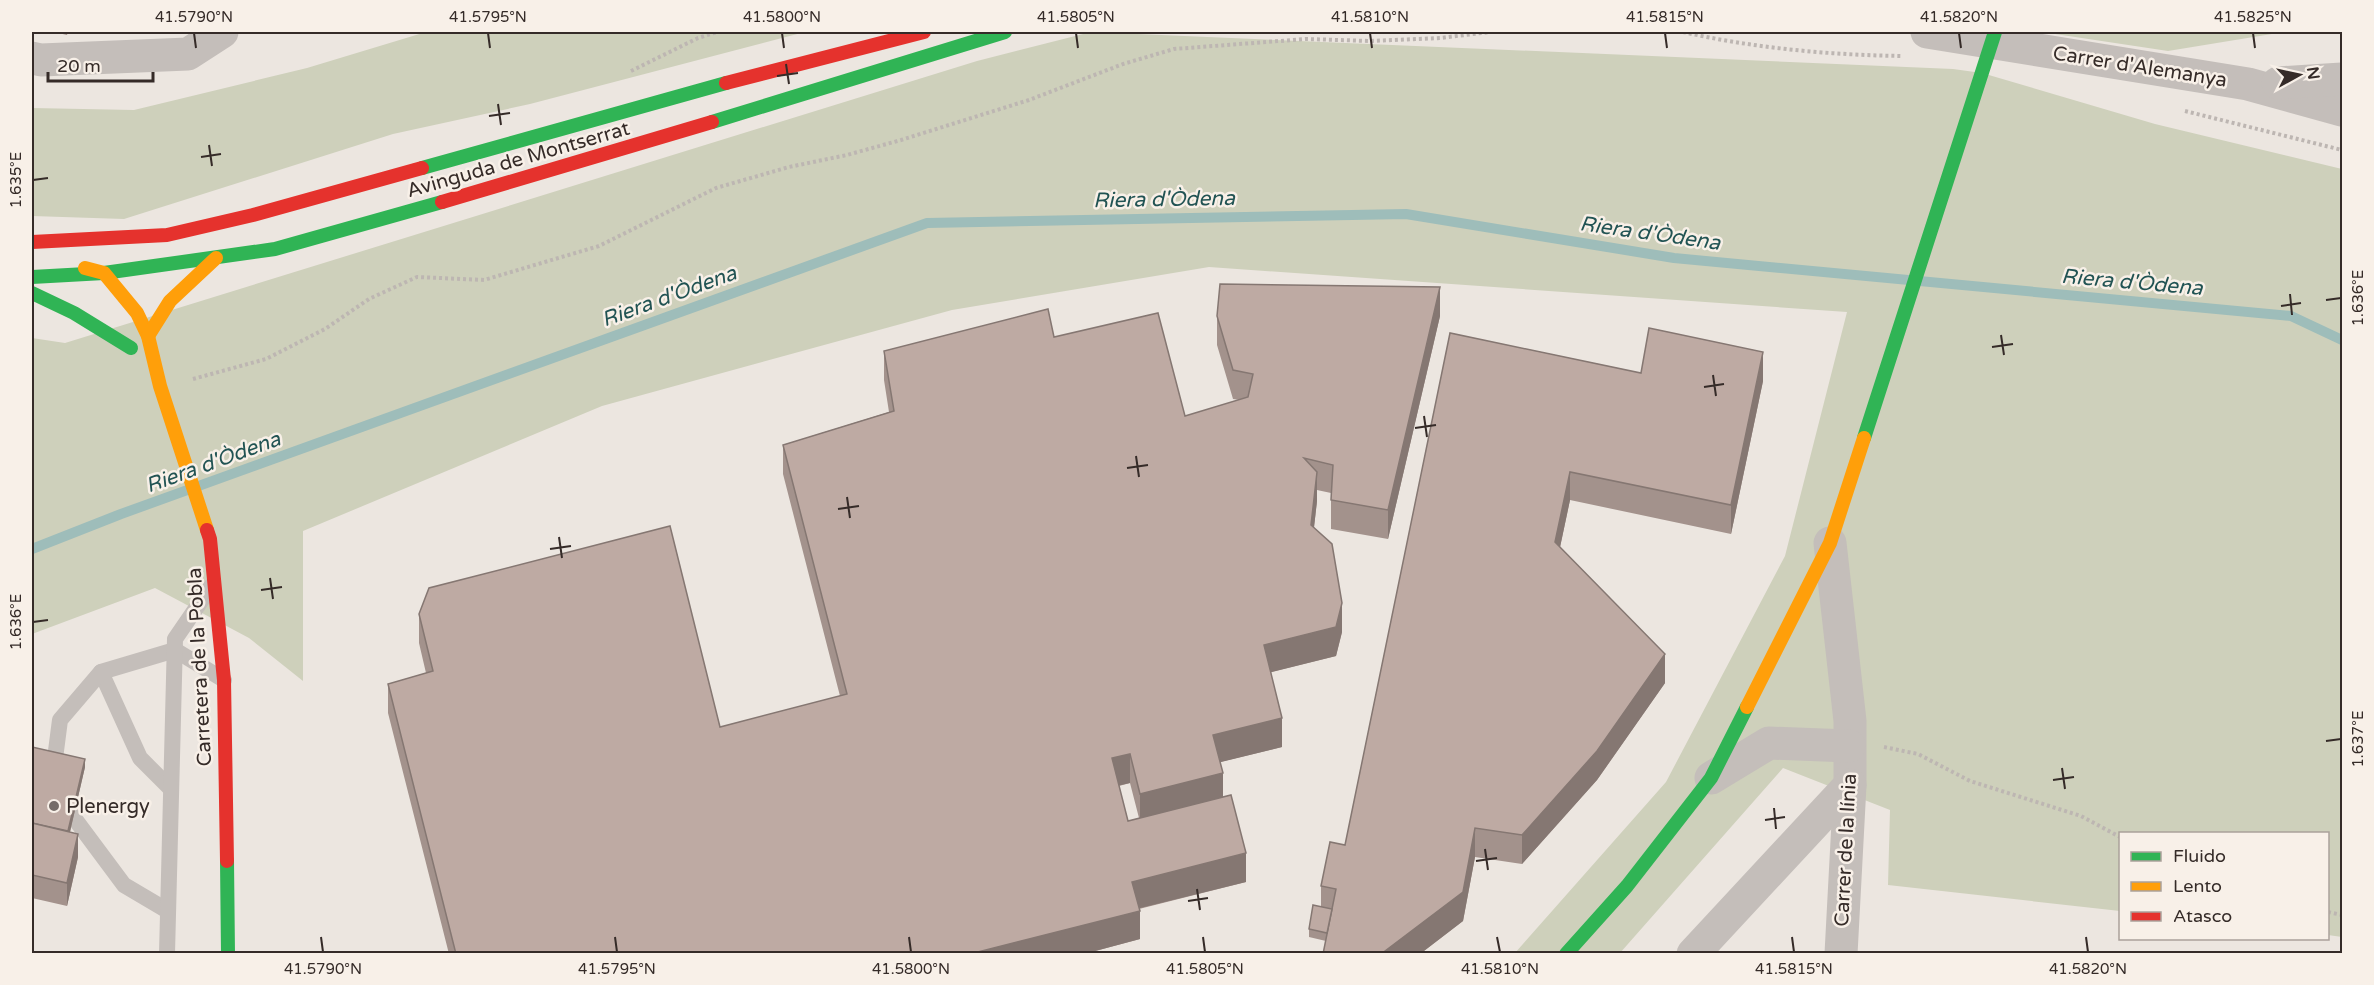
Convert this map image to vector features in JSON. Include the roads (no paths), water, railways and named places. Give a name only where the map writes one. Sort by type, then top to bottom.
[{"type":"street","points":[[32,58],[40,60],[193,43],[222,32]]},
{"type":"street","name":"Avinguda de Montserrat","points":[[32,242],[167,235],[254,215],[746,77],[924,32]]},
{"type":"street","name":"Avinguda de Montserrat","points":[[32,277],[104,273],[275,249],[544,173],[1005,32]]},
{"type":"street","name":"Carrer d'Alemanya","points":[[1926,32],[2248,84],[2343,110]]},
{"type":"street","points":[[1566,954],[1627,886],[1711,778],[1830,543],[1995,32]]},
{"type":"street","name":"Carrer d'Alemanya","points":[[2248,84],[2343,79]]},
{"type":"street","points":[[52,261],[104,273],[146,251],[167,235]]},
{"type":"street","points":[[148,336],[170,301],[216,258]]},
{"type":"street","name":"Carretera de la Pobla","points":[[104,273],[131,348],[160,386]]},
{"type":"street","name":"Carretera de la Pobla","points":[[104,273],[137,313],[148,336],[160,386],[210,539],[224,680],[228,954]]},
{"type":"street","name":"Carretera de la Pobla","points":[[32,293],[74,313],[131,348]]},
{"type":"street","name":"Carrer de la línia","points":[[1830,543],[1850,721],[1850,785],[1840,954]]},
{"type":"street","name":"Carrer de la línia","points":[[1711,778],[1769,743],[1850,746]]},
{"type":"street","points":[[1693,954],[1850,785]]},
{"type":"lane","points":[[167,954],[175,639],[214,582]]},
{"type":"lane","points":[[168,911],[124,885],[52,788],[60,720],[101,672],[175,650],[224,680]]},
{"type":"lane","points":[[101,672],[140,758],[171,789]]},
{"type":"waterway","name":"Riera d'Òdena","points":[[32,549],[121,514],[927,223],[1406,214],[1674,258],[2291,316],[2342,340]]},
{"type":"place","name":"Plenergy","points":[[54,806]]}]
